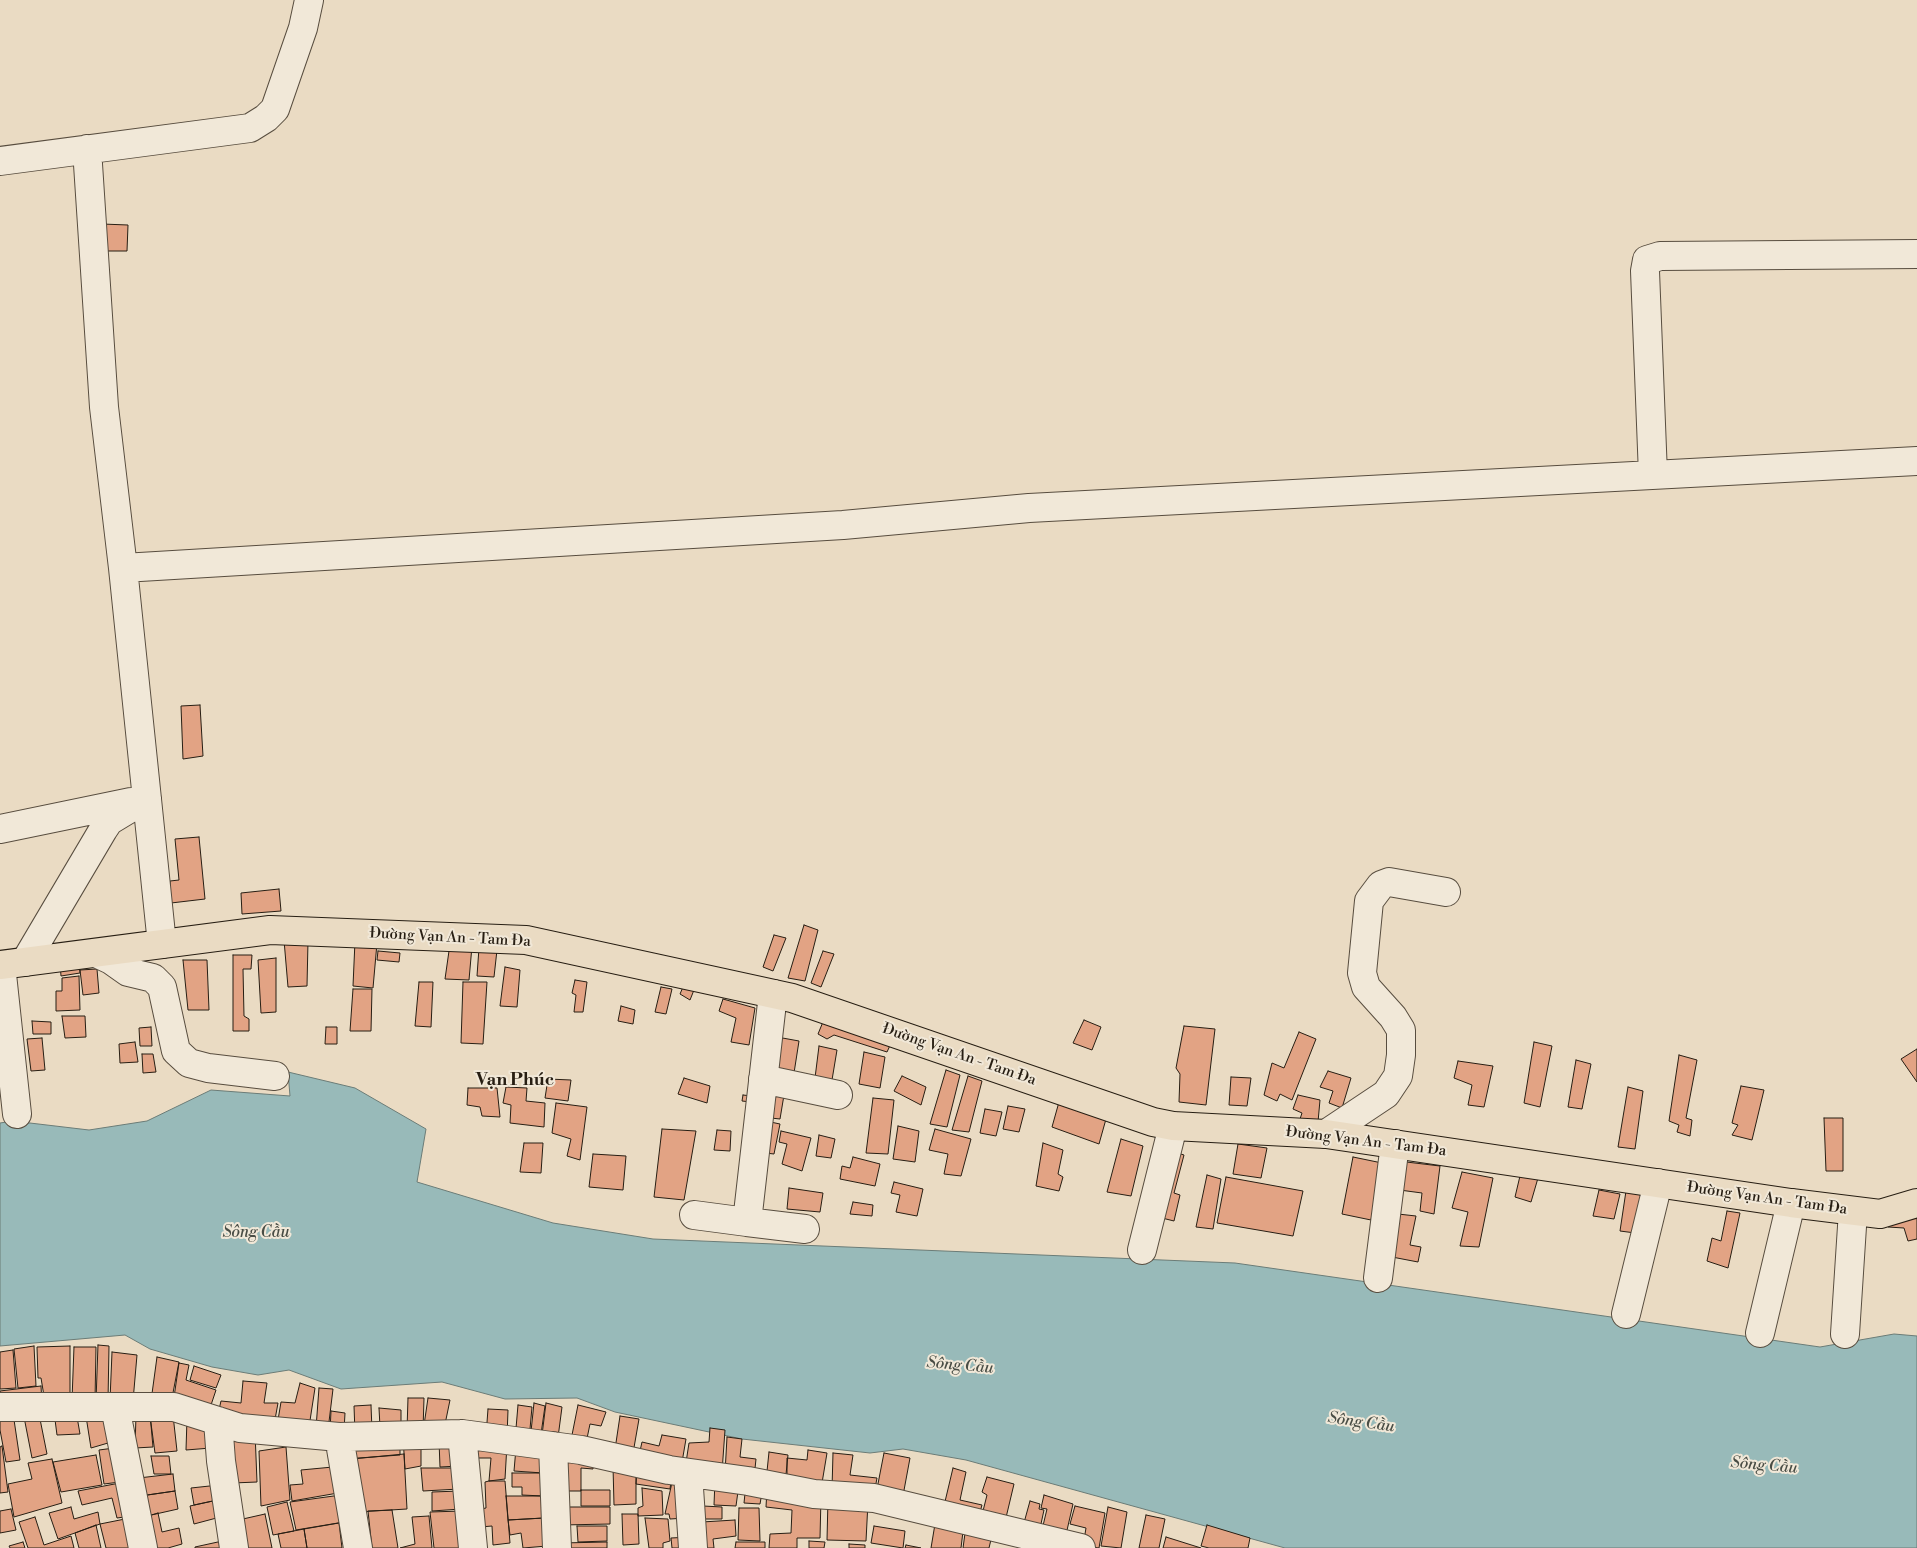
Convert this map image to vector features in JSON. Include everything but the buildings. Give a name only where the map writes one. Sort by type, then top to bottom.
[{"type":"main road","name":"Đường Vạn An - Tam Đa","points":[[8,964],[270,930],[526,940],[792,998],[1153,1122],[1173,1126],[1326,1134],[1791,1203],[1880,1214],[1917,1203]]},
{"type":"street","points":[[0,161],[250,128],[266,118],[275,109],[303,28],[309,0]]},
{"type":"street","points":[[88,149],[104,407],[123,568],[162,944]]},
{"type":"street","points":[[1653,475],[1645,271],[1647,260],[1660,256],[1917,254]]},
{"type":"street","points":[[123,568],[843,525],[1029,508],[1917,461]]},
{"type":"street","points":[[0,829],[147,798]]},
{"type":"street","points":[[17,1114],[8,964],[48,922],[110,821],[147,798]]},
{"type":"street","points":[[1326,1134],[1386,1094],[1398,1076],[1401,1055],[1401,1030],[1393,1017],[1366,987],[1362,973],[1369,901],[1381,885],[1389,882],[1446,892]]},
{"type":"street","points":[[48,922],[51,936],[56,944],[111,960],[128,972],[153,978],[162,987],[176,1051],[189,1063],[208,1068],[275,1076]]},
{"type":"street","points":[[748,1222],[773,994]]},
{"type":"street","points":[[763,1078],[838,1095]]},
{"type":"street","points":[[1142,1250],[1173,1126]]},
{"type":"street","points":[[1378,1278],[1395,1144]]},
{"type":"street","points":[[1626,1314],[1658,1183]]},
{"type":"street","points":[[1760,1333],[1791,1203]]},
{"type":"street","points":[[1845,1334],[1853,1211]]},
{"type":"street","points":[[694,1216],[805,1229]]},
{"type":"street","points":[[0,1406],[174,1407],[240,1428],[339,1437],[462,1434],[581,1450],[669,1470],[748,1481],[814,1494],[874,1498],[1081,1548]]},
{"type":"street","points":[[115,1407],[143,1548]]},
{"type":"street","points":[[218,1421],[221,1461],[234,1548]]},
{"type":"street","points":[[462,1434],[473,1548]]},
{"type":"street","points":[[339,1437],[358,1548]]},
{"type":"street","points":[[553,1446],[557,1548]]},
{"type":"street","points":[[688,1473],[693,1548]]},
{"type":"water","name":"Sông Cầu","points":[[288,1072],[355,1088],[426,1129],[417,1182],[553,1223],[653,1239],[1235,1263],[1820,1347],[1894,1334],[1917,1336],[1917,1548],[1285,1548],[966,1460],[903,1449],[870,1453],[742,1439],[615,1412],[577,1398],[505,1399],[442,1382],[341,1389],[289,1370],[258,1375],[212,1367],[150,1349],[125,1335],[0,1346],[0,1123],[13,1121],[89,1130],[147,1121],[211,1090],[290,1096]]},
{"type":"district","name":"Vạn Phúc","points":[[515,1081]]}]
